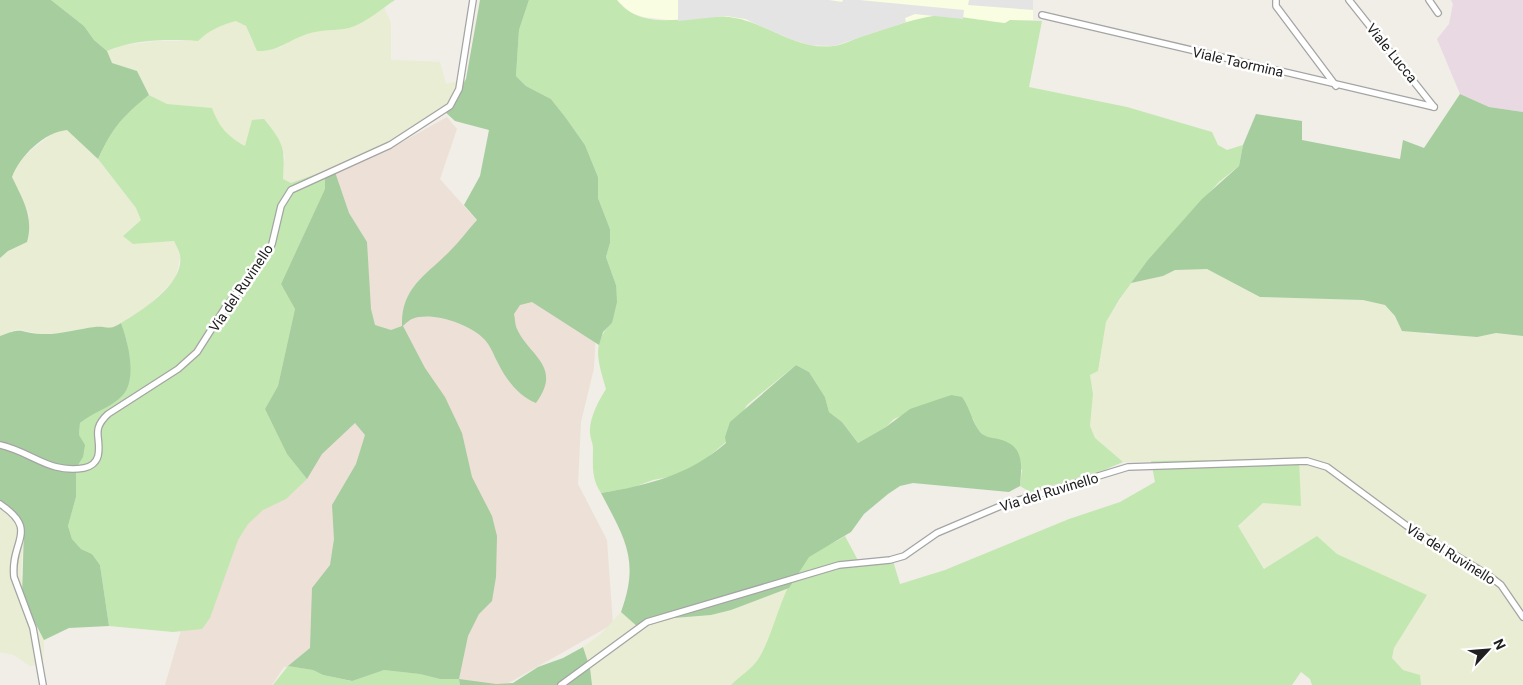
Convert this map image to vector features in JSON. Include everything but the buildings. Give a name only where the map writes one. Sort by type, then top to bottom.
[{"type":"street","name":"Via del Ruvinello","points":[[0,446],[60,469],[89,467],[95,463],[98,456],[96,434],[100,422],[108,414],[178,370],[197,352],[225,308],[267,254],[272,244],[281,206],[291,190],[390,145],[450,106],[459,89],[473,0]]},
{"type":"street","name":"Viale Lucca","points":[[1349,0],[1434,107]]},
{"type":"street","points":[[1428,0],[1438,13]]},
{"type":"street","points":[[1276,3],[1336,86]]},
{"type":"street","name":"Viale Taormina","points":[[1042,15],[1336,86],[1434,107]]},
{"type":"street","name":"Via del Ruvinello","points":[[561,685],[647,622],[839,565],[904,556],[937,533],[1003,505],[1142,465],[1307,461],[1327,467],[1407,526],[1488,575],[1501,586],[1523,618]]},
{"type":"street","points":[[0,504],[14,513],[20,521],[22,528],[14,577],[33,628],[42,685]]},
{"type":"shaded area","points":[[617,0],[1033,0],[1033,20],[1010,20],[1005,23],[935,16],[906,22],[678,21],[644,17],[631,13]]},
{"type":"shaded area","points":[[678,0],[829,0],[842,2],[843,0],[859,0],[964,10],[963,19],[915,14],[905,18],[906,22],[834,46],[809,45],[745,19],[726,16],[678,21]]},
{"type":"shaded area","points":[[969,0],[1033,0],[1033,10],[968,5]]},
{"type":"shaded area","points":[[1451,0],[1523,0],[1523,112],[1489,107],[1460,94],[1437,39],[1449,24],[1453,4]]},
{"type":"shaded area","points":[[384,7],[391,23],[391,60],[440,62],[446,84],[466,79],[453,102],[395,143],[340,167],[291,183],[283,179],[285,154],[245,146],[229,137],[218,124],[211,108],[167,104],[149,95],[137,71],[112,63],[107,51],[119,46],[157,41],[198,41],[206,33],[219,25],[236,21],[246,26],[252,42],[280,48],[290,40],[308,33],[325,29],[349,28]]},
{"type":"shaded area","points":[[447,117],[457,129],[440,179],[480,224],[598,298],[594,368],[581,422],[578,484],[607,540],[613,624],[505,685],[379,678],[284,667],[272,685],[165,685],[315,180],[388,150]]},
{"type":"shaded area","points":[[67,130],[92,152],[136,208],[141,220],[123,235],[133,244],[175,241],[180,257],[175,279],[148,306],[111,329],[96,327],[71,333],[40,334],[18,329],[0,336],[0,258],[8,251],[27,242],[29,214],[12,177],[18,163],[33,149],[56,131]]},
{"type":"shaded area","points":[[1207,269],[1260,297],[1363,300],[1385,305],[1395,316],[1428,335],[1443,334],[1476,337],[1496,333],[1523,336],[1523,685],[1421,685],[1420,675],[1403,670],[1392,659],[1394,648],[1426,595],[1337,554],[1317,536],[1265,569],[1238,527],[1263,503],[1299,459],[1123,462],[1095,438],[1090,426],[1093,394],[1090,375],[1098,371],[1106,322],[1131,283],[1163,276],[1175,270]]},
{"type":"shaded area","points":[[0,505],[24,528],[21,575],[32,621],[44,640],[43,663],[30,666],[14,655],[0,652]]},
{"type":"shaded area","points":[[789,588],[759,658],[750,670],[731,685],[592,685],[590,668],[583,647],[601,634],[621,612],[639,628],[674,618],[711,615]]},
{"type":"green space","points":[[0,0],[51,0],[84,26],[94,40],[107,51],[112,63],[137,71],[149,95],[119,123],[98,159],[67,130],[50,135],[27,153],[12,177],[28,217],[29,233],[27,242],[8,251],[0,258]]},
{"type":"green space","points":[[51,0],[395,0],[355,26],[312,32],[271,50],[257,51],[246,26],[236,21],[216,28],[198,41],[164,40],[140,42],[107,51],[94,40],[84,26]]},
{"type":"green space","points":[[480,0],[529,0],[519,30],[516,76],[526,86],[551,99],[585,145],[598,177],[598,198],[610,229],[610,243],[606,257],[616,285],[617,302],[612,323],[603,332],[599,345],[532,302],[520,305],[514,314],[516,327],[545,370],[546,380],[536,403],[514,388],[502,371],[491,348],[470,328],[450,320],[429,317],[412,319],[403,326],[425,368],[445,397],[462,433],[472,477],[492,516],[497,536],[496,577],[492,601],[479,614],[468,636],[459,679],[440,679],[420,674],[384,670],[352,681],[323,675],[313,670],[288,666],[310,648],[312,588],[330,565],[334,539],[332,505],[356,464],[365,435],[355,423],[322,454],[307,479],[287,454],[265,409],[278,386],[295,309],[281,284],[325,189],[325,171],[334,169],[349,213],[367,242],[371,309],[375,325],[391,330],[402,326],[403,313],[410,292],[423,276],[453,248],[477,220],[464,205],[480,176],[489,130],[455,121],[443,110],[453,102],[466,79]]},
{"type":"green space","points":[[529,0],[617,0],[628,11],[641,17],[655,20],[729,17],[755,24],[794,40],[820,46],[841,45],[896,25],[933,16],[959,17],[1005,23],[1010,20],[1042,21],[1029,87],[1127,107],[1212,132],[1218,145],[1227,150],[1243,145],[1239,166],[1219,182],[1147,261],[1106,322],[1098,371],[1090,375],[1093,394],[1090,426],[1095,438],[1123,462],[1104,470],[1030,492],[1020,486],[1022,470],[998,439],[986,438],[978,430],[973,419],[951,395],[894,419],[886,427],[858,443],[842,422],[829,412],[825,397],[809,372],[796,365],[747,405],[726,442],[701,463],[674,476],[653,480],[634,487],[601,493],[594,477],[590,427],[595,409],[606,389],[598,354],[601,338],[612,323],[616,285],[606,257],[610,243],[610,229],[598,198],[598,177],[585,145],[551,99],[526,86],[516,76],[519,30]]},
{"type":"green space","points":[[1460,94],[1489,107],[1523,112],[1523,336],[1496,333],[1477,337],[1402,331],[1395,316],[1385,305],[1363,300],[1260,297],[1207,269],[1175,270],[1163,276],[1131,283],[1147,261],[1202,199],[1239,166],[1243,145],[1256,114],[1302,121],[1302,140],[1400,159],[1403,140],[1424,148]]},
{"type":"green space","points":[[149,95],[167,104],[212,108],[224,130],[233,139],[245,146],[252,120],[264,119],[276,134],[282,146],[284,160],[283,179],[291,183],[325,171],[325,189],[281,284],[295,309],[278,386],[265,409],[287,454],[307,479],[286,499],[263,510],[248,524],[238,540],[210,618],[202,629],[173,632],[109,626],[100,565],[92,554],[81,549],[72,539],[68,526],[76,497],[75,481],[80,423],[93,412],[120,398],[130,375],[127,342],[121,323],[160,295],[176,276],[180,266],[180,255],[174,241],[133,244],[123,236],[141,220],[136,208],[98,159],[119,123]]},
{"type":"green space","points":[[121,323],[129,351],[131,372],[129,382],[126,391],[120,398],[80,423],[79,435],[85,445],[83,457],[76,468],[76,497],[68,526],[72,539],[81,549],[92,554],[100,565],[109,626],[69,628],[44,640],[22,598],[24,528],[0,505],[0,336],[18,331],[55,334],[95,327],[111,328]]},
{"type":"green space","points":[[796,365],[809,372],[825,397],[829,412],[842,422],[858,443],[886,427],[910,409],[951,395],[962,397],[980,432],[986,436],[1006,442],[1017,450],[1021,463],[1020,486],[1009,492],[913,483],[900,486],[864,514],[851,532],[809,557],[789,588],[731,610],[711,615],[674,618],[639,628],[621,612],[627,594],[629,578],[627,550],[623,537],[601,493],[668,477],[683,471],[712,454],[726,443],[725,437],[730,422]]},
{"type":"green space","points":[[1299,459],[1301,506],[1263,503],[1238,526],[1264,569],[1317,536],[1337,554],[1427,595],[1394,648],[1392,658],[1403,670],[1420,675],[1421,685],[1312,685],[1310,679],[1301,672],[1292,685],[731,685],[759,658],[771,633],[786,592],[799,568],[812,554],[845,536],[861,566],[893,561],[900,584],[945,570],[1069,519],[1120,502],[1155,482],[1151,461]]},
{"type":"green space","points":[[583,647],[590,668],[592,685],[460,685],[459,679],[496,684],[513,683],[538,667],[563,658]]},
{"type":"green space","points":[[288,666],[313,670],[323,675],[351,681],[384,670],[420,674],[440,679],[459,679],[460,685],[273,685]]}]
